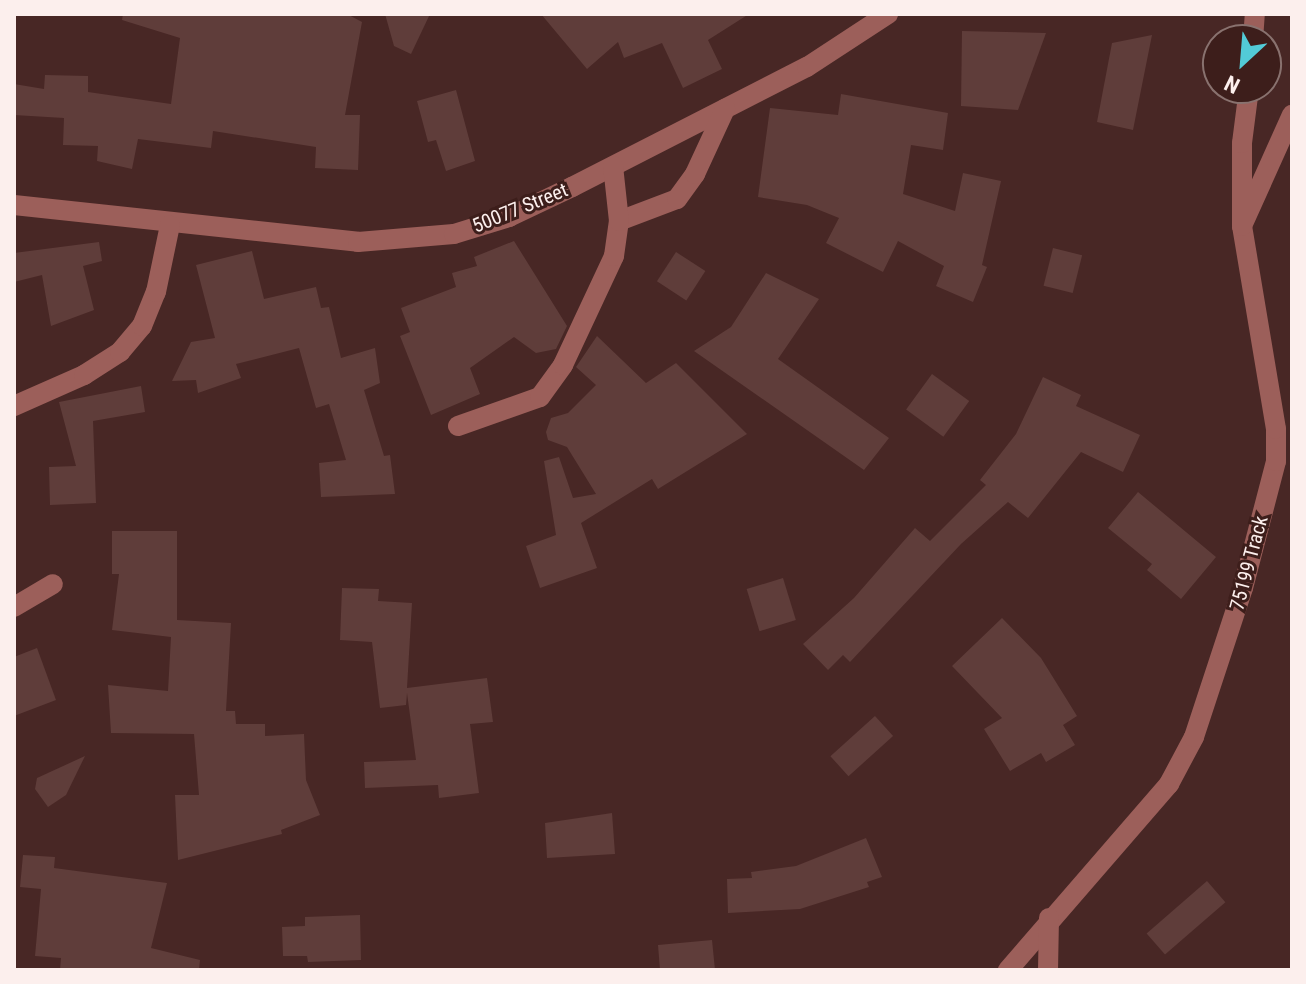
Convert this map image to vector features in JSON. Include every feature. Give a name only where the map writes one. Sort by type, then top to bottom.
[{"type":"street","name":"50077 Street","points":[[14,205],[170,225],[358,242],[412,240],[509,217],[807,67],[888,14]]},
{"type":"street","name":"75199 Track","points":[[1008,970],[1049,918],[1169,784],[1194,737],[1243,588],[1276,461],[1276,429],[1242,226],[1242,143],[1247,104]]},
{"type":"street","points":[[619,221],[677,199],[695,174],[725,109]]},
{"type":"street","points":[[1242,226],[1292,115]]},
{"type":"street","points":[[458,426],[529,403],[548,388],[608,275],[619,221],[613,166]]},
{"type":"street","points":[[14,406],[84,375],[120,352],[142,326],[156,292],[170,225]]},
{"type":"street","points":[[14,607],[53,584]]},
{"type":"street","points":[[1048,970],[1049,918]]},
{"type":"building","points":[[123,14],[347,14],[362,22],[345,115],[360,115],[358,170],[315,168],[316,147],[213,131],[211,148],[138,139],[132,169],[97,161],[98,146],[63,145],[64,118],[14,115],[14,84],[44,89],[45,75],[88,76],[88,92],[171,104],[180,38],[122,20]]},
{"type":"building","points":[[385,14],[430,14],[411,54],[394,46]]},
{"type":"building","points":[[541,14],[749,14],[708,40],[722,69],[683,88],[662,43],[624,58],[618,42],[587,69]]},
{"type":"building","points":[[962,31],[1046,33],[1018,110],[961,106]]},
{"type":"building","points":[[1152,35],[1133,130],[1097,122],[1112,43]]},
{"type":"building","points":[[456,90],[475,161],[446,171],[436,140],[428,142],[417,101]]},
{"type":"building","points":[[841,94],[948,113],[943,150],[911,145],[903,194],[955,211],[963,173],[1001,181],[982,265],[987,267],[973,302],[936,286],[944,266],[898,241],[883,272],[826,243],[839,218],[807,205],[758,197],[770,108],[838,115]]},
{"type":"building","points":[[514,241],[567,326],[556,349],[536,353],[514,337],[470,368],[480,394],[431,415],[400,336],[410,332],[401,308],[456,287],[452,273],[477,266],[474,257]]},
{"type":"building","points":[[99,242],[102,261],[83,266],[94,310],[51,326],[42,275],[14,282],[14,253]]},
{"type":"building","points":[[1053,248],[1082,255],[1073,293],[1044,286]]},
{"type":"building","points":[[252,251],[264,299],[316,287],[321,308],[329,307],[341,358],[375,348],[380,383],[364,390],[384,456],[390,455],[395,494],[321,497],[319,463],[346,460],[329,404],[316,408],[299,348],[236,364],[241,378],[198,393],[196,380],[172,381],[191,342],[215,338],[196,265]]},
{"type":"building","points":[[676,252],[705,271],[686,300],[657,281]]},
{"type":"building","points":[[766,273],[819,299],[778,359],[889,438],[864,470],[694,351],[731,327]]},
{"type":"building","points":[[597,336],[646,383],[676,363],[747,434],[658,489],[652,479],[581,523],[597,568],[540,588],[526,546],[556,535],[544,461],[559,457],[573,498],[596,494],[567,447],[548,440],[546,432],[551,418],[568,413],[596,385],[576,367]]},
{"type":"building","points":[[932,374],[969,401],[943,437],[906,410]]},
{"type":"building","points":[[1043,377],[1081,395],[1076,406],[1140,435],[1123,472],[1081,452],[1028,518],[1008,502],[961,544],[850,662],[843,655],[828,670],[803,644],[854,598],[915,528],[930,541],[986,485],[980,480],[1016,434]]},
{"type":"building","points":[[141,386],[145,412],[93,421],[96,503],[50,505],[49,467],[76,466],[59,402]]},
{"type":"building","points":[[1138,492],[1216,557],[1181,599],[1147,570],[1152,564],[1108,528]]},
{"type":"building","points":[[112,531],[177,531],[177,620],[231,623],[226,711],[235,711],[236,724],[265,724],[265,736],[304,734],[306,780],[320,815],[281,830],[282,834],[178,860],[175,795],[199,795],[194,734],[111,733],[108,685],[168,691],[171,637],[112,630],[119,574],[112,574]]},
{"type":"building","points":[[783,578],[796,620],[760,631],[747,589]]},
{"type":"building","points":[[342,588],[379,589],[378,601],[412,603],[407,688],[487,678],[493,722],[470,724],[479,793],[439,798],[438,785],[365,788],[364,762],[416,760],[407,693],[406,705],[380,708],[372,642],[340,640]]},
{"type":"building","points":[[1002,618],[1041,658],[1077,716],[1063,725],[1075,745],[1046,762],[1041,753],[1010,771],[984,729],[1002,718],[952,666]]},
{"type":"building","points":[[37,648],[56,700],[14,716],[14,657]]},
{"type":"building","points":[[875,716],[893,736],[848,776],[830,756]]},
{"type":"building","points":[[85,756],[66,795],[48,807],[35,789],[37,778]]},
{"type":"building","points":[[612,813],[615,854],[547,858],[545,823]]},
{"type":"building","points":[[866,838],[882,877],[867,882],[869,887],[800,909],[728,913],[727,879],[752,878],[751,872],[796,866]]},
{"type":"building","points":[[23,855],[55,857],[54,868],[167,883],[151,948],[200,960],[199,970],[60,970],[61,958],[35,956],[41,889],[20,887]]},
{"type":"building","points":[[1207,881],[1225,902],[1165,955],[1147,933]]},
{"type":"building","points":[[360,915],[361,960],[308,962],[307,956],[283,956],[282,927],[305,926],[305,917]]},
{"type":"building","points":[[712,940],[715,970],[660,970],[658,945]]}]
